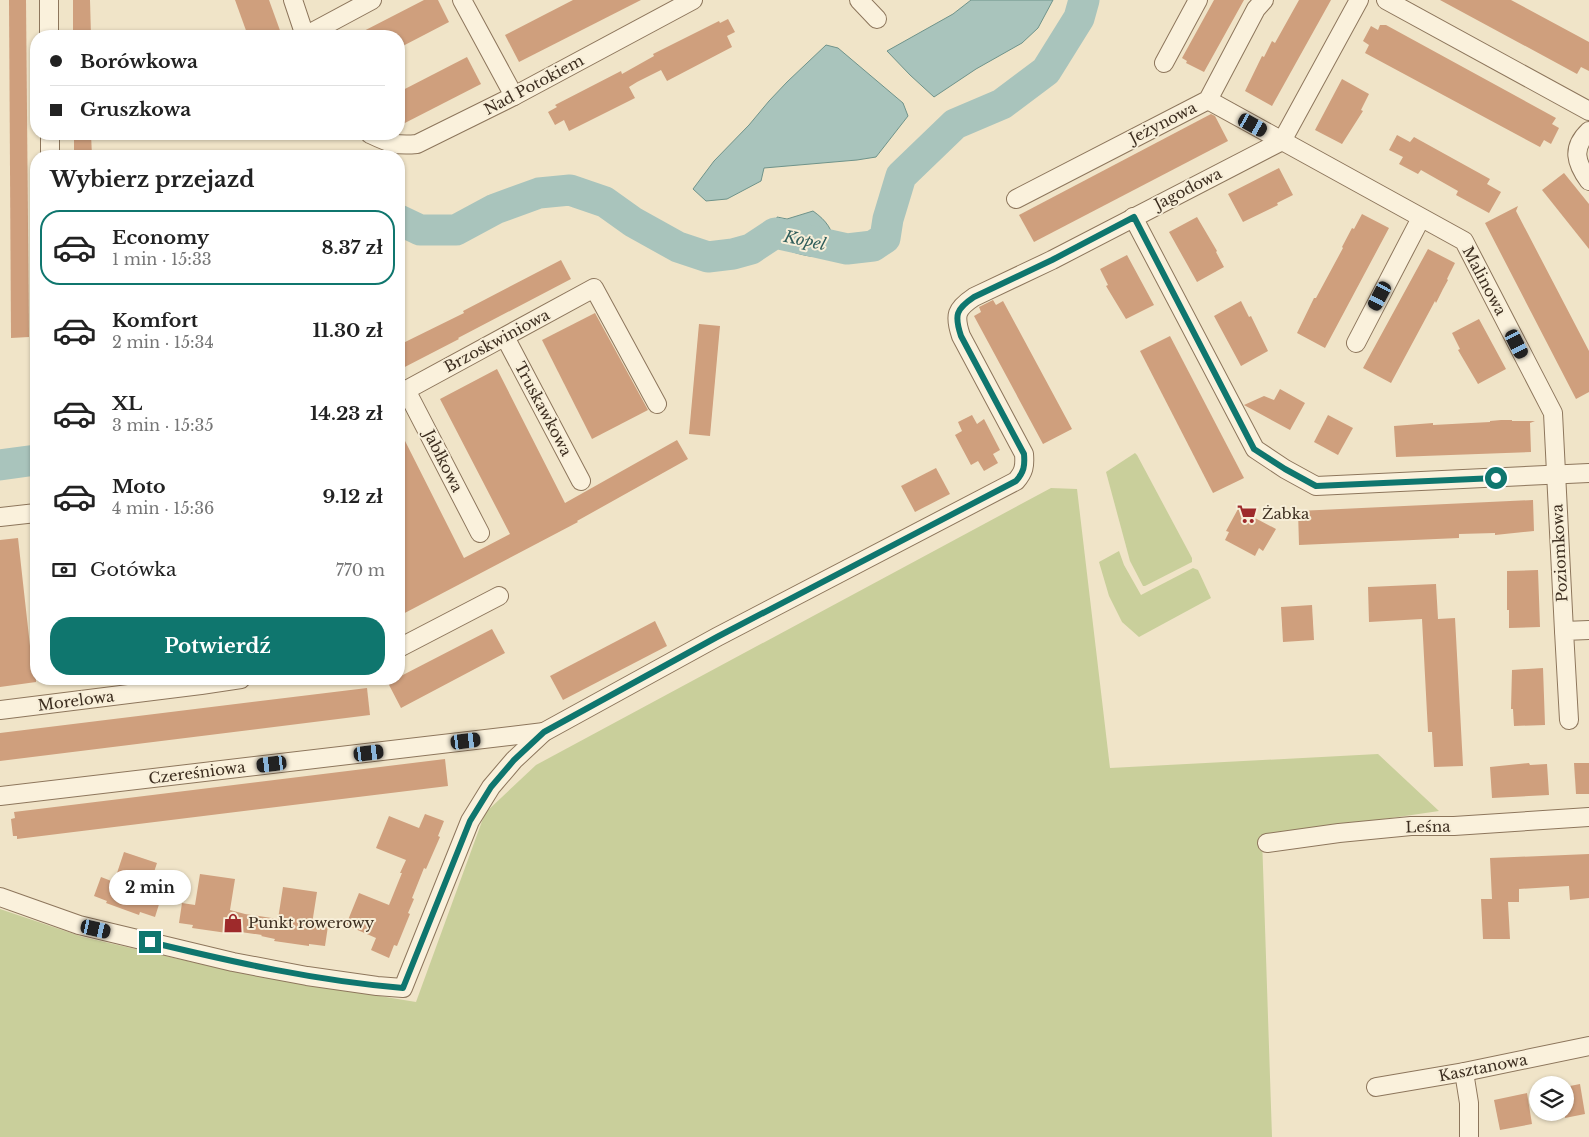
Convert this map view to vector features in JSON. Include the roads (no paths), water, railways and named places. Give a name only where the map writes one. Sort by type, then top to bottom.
[{"type":"street","points":[[48,0],[49,30]]},
{"type":"street","points":[[293,0],[303,30]]},
{"type":"street","points":[[316,30],[372,0]]},
{"type":"street","points":[[462,0],[514,96]]},
{"type":"street","name":"Nad Potokiem","points":[[384,140],[401,145],[417,144],[514,96],[693,0]]},
{"type":"street","points":[[859,0],[877,19]]},
{"type":"street","points":[[1164,63],[1198,0]]},
{"type":"street","name":"Jeżynowa","points":[[1016,199],[1208,100],[1256,8],[1264,0]]},
{"type":"street","points":[[1282,141],[1359,0]]},
{"type":"street","points":[[1386,0],[1589,111]]},
{"type":"street","name":"Malinowa","points":[[1208,100],[1464,241],[1553,413],[1556,476]]},
{"type":"street","points":[[1589,131],[1579,146],[1577,156],[1578,165],[1589,181]]},
{"type":"street","name":"Jagodowa","points":[[544,732],[717,637],[1016,481],[1025,467],[1024,454],[961,336],[957,324],[957,314],[962,305],[974,297],[1052,260],[1282,141]]},
{"type":"street","points":[[1134,217],[1254,449],[1285,469],[1316,486],[1589,473]]},
{"type":"street","points":[[1356,343],[1421,218]]},
{"type":"street","name":"Brzoskwiniowa","points":[[405,390],[594,288],[657,404]]},
{"type":"street","name":"Truskawkowa","points":[[505,337],[581,481]]},
{"type":"street","name":"Jabłkowa","points":[[405,397],[480,532]]},
{"type":"street","name":"Poziomkowa","points":[[1556,476],[1569,720]]},
{"type":"street","points":[[0,517],[30,513]]},
{"type":"street","points":[[405,645],[499,596]]},
{"type":"street","points":[[1564,631],[1589,630]]},
{"type":"street","name":"Morelowa","points":[[0,710],[201,685]]},
{"type":"street","points":[[0,897],[79,924],[233,962],[307,976],[403,988],[470,821],[491,787],[508,766],[544,732]]},
{"type":"street","name":"Czereśniowa","points":[[0,796],[544,732]]},
{"type":"street","name":"Leśna","points":[[1267,843],[1339,832],[1411,826],[1454,826],[1589,817]]},
{"type":"street","name":"Kasztanowa","points":[[1376,1088],[1589,1046]]},
{"type":"street","points":[[1464,1072],[1469,1103],[1469,1137]]},
{"type":"water","points":[[971,0],[1053,0],[1038,28],[1022,43],[976,69],[934,97],[887,51],[953,14]]},
{"type":"water","points":[[826,45],[838,48],[903,103],[908,116],[876,157],[764,168],[761,181],[727,199],[706,201],[693,189],[714,161],[787,82]]},
{"type":"water","points":[[813,211],[822,218],[833,235],[836,246],[828,254],[821,256],[806,255],[770,243],[775,233],[777,217],[787,219]]},
{"type":"waterway","name":"Kopel","points":[[405,223],[420,230],[456,230],[495,209],[539,193],[570,190],[605,202],[633,222],[678,247],[708,257],[733,254],[751,249],[775,233],[847,249],[873,246],[885,238],[888,219],[901,176],[955,124],[1002,104],[1046,71],[1079,18],[1084,0]]},
{"type":"waterway","name":"Kopel","points":[[0,465],[30,461]]},
{"type":"place","name":"Żabka","points":[[1247,514]]},
{"type":"place","name":"Punkt rowerowy","points":[[233,923]]}]
